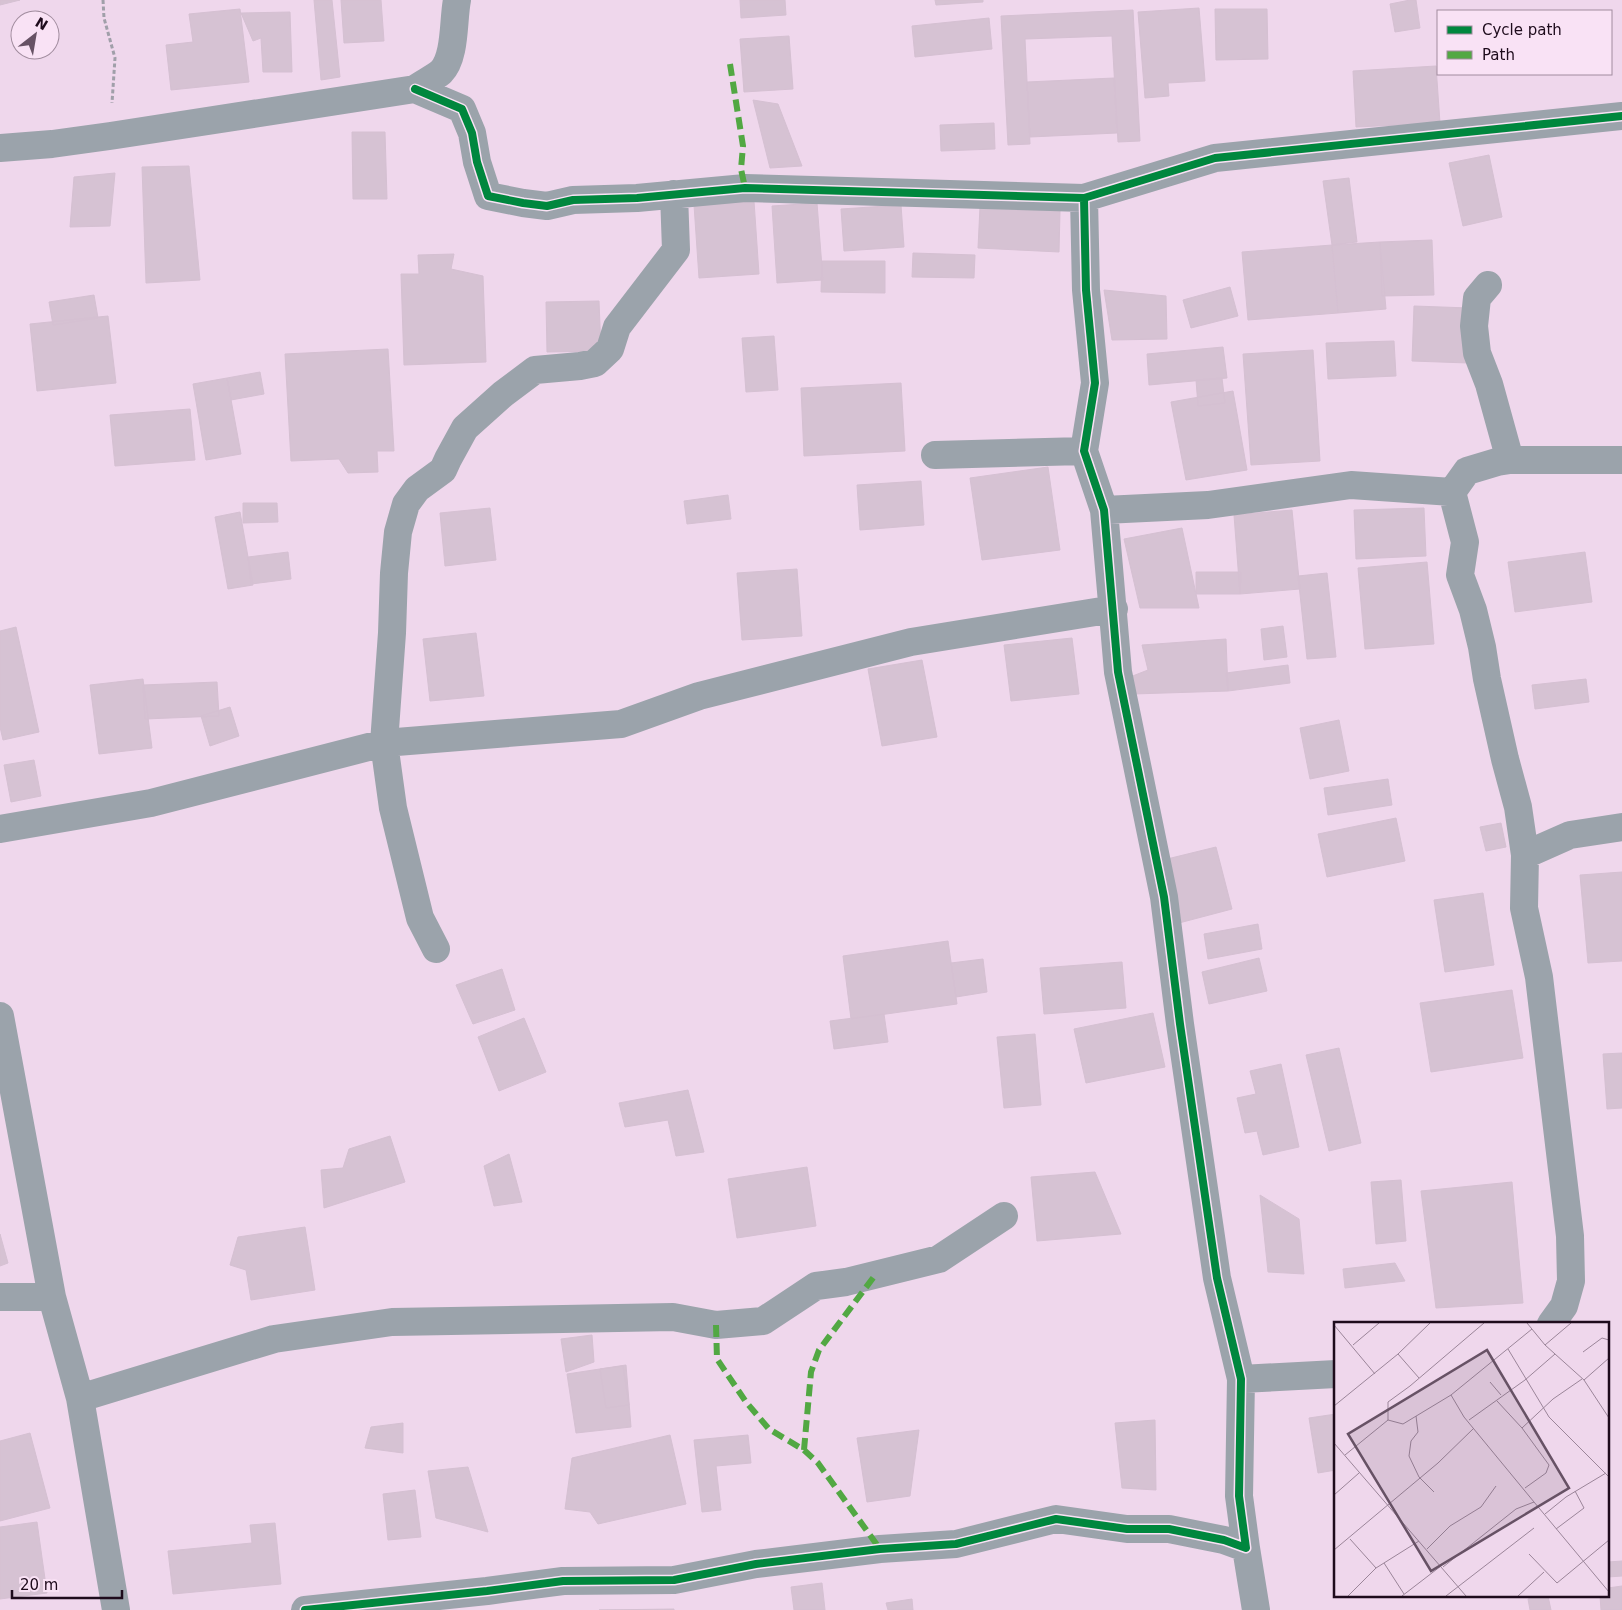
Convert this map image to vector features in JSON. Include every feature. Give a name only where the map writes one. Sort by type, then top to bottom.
[{"type":"street","points":[[0,148],[52,144],[110,136],[415,89],[442,71],[447,61],[454,37],[457,0]]},
{"type":"street","points":[[415,89],[462,109],[472,133],[476,162],[488,196],[547,206],[572,200],[745,188],[1084,198],[1214,158],[1622,116]]},
{"type":"street","points":[[436,949],[420,918],[393,808],[384,743],[392,633],[394,573],[398,532],[406,504],[417,489],[444,470],[465,428],[503,394],[536,370],[595,363],[610,349],[618,327],[676,250],[674,194]]},
{"type":"street","points":[[1084,198],[1086,290],[1095,383],[1084,452],[1104,510],[1118,672],[1164,897],[1180,1024],[1217,1278],[1240,1380],[1239,1496],[1256,1610]]},
{"type":"street","points":[[1488,285],[1477,298],[1474,326],[1476,353],[1489,384],[1510,460]]},
{"type":"street","points":[[934,455],[1084,452]]},
{"type":"street","points":[[1452,492],[1467,471],[1497,462],[1510,460],[1622,460]]},
{"type":"street","points":[[1104,510],[1208,505],[1351,485],[1452,492]]},
{"type":"street","points":[[1452,492],[1465,542],[1460,575],[1473,610],[1482,647],[1486,679],[1504,758],[1518,807],[1525,855],[1524,908],[1539,977],[1570,1236],[1571,1281],[1564,1306],[1552,1322]]},
{"type":"street","points":[[0,829],[151,803],[384,743],[622,724],[699,696],[911,642],[1114,609]]},
{"type":"street","points":[[1525,855],[1570,835],[1622,827]]},
{"type":"street","points":[[0,1016],[52,1297],[80,1398],[116,1610]]},
{"type":"street","points":[[80,1398],[274,1340],[392,1322],[673,1317],[716,1325],[763,1320],[816,1286],[846,1282],[939,1259],[1004,1216]]},
{"type":"street","points":[[0,1297],[52,1297]]},
{"type":"street","points":[[1240,1380],[1334,1374]]},
{"type":"street","points":[[305,1610],[488,1591],[563,1581],[674,1580],[756,1564],[880,1549],[956,1544],[1056,1519],[1127,1529],[1169,1529],[1224,1540],[1246,1548]]},
{"type":"path","points":[[103,0],[104,18],[115,58],[110,136]]},
{"type":"building","points":[[0,0],[20,0],[0,5]]},
{"type":"building","points":[[314,0],[332,0],[340,77],[321,80]]},
{"type":"building","points":[[341,0],[381,0],[384,41],[344,43]]},
{"type":"building","points":[[740,0],[785,0],[786,15],[741,18]]},
{"type":"building","points":[[935,0],[983,0],[983,2],[936,5]]},
{"type":"building","points":[[1416,0],[1420,28],[1395,32],[1390,4]]},
{"type":"building","points":[[1199,8],[1205,81],[1168,83],[1169,96],[1145,98],[1138,12]]},
{"type":"building","points":[[240,9],[249,82],[171,90],[166,45],[193,42],[189,14]]},
{"type":"building","points":[[1215,9],[1267,9],[1268,59],[1216,60]]},
{"type":"building","points":[[1133,10],[1140,141],[1118,142],[1112,36],[1025,39],[1030,144],[1008,145],[1001,16]]},
{"type":"building","points":[[290,12],[292,72],[263,72],[261,38],[253,41],[241,13]]},
{"type":"building","points":[[989,18],[992,49],[915,57],[912,26]]},
{"type":"building","points":[[789,36],[793,89],[744,92],[740,39]]},
{"type":"building","points":[[1436,66],[1440,123],[1356,127],[1353,71]]},
{"type":"building","points":[[1114,78],[1117,133],[1030,137],[1027,82]]},
{"type":"building","points":[[753,100],[778,104],[802,166],[770,168]]},
{"type":"building","points":[[994,123],[995,149],[941,151],[940,125]]},
{"type":"building","points":[[352,132],[385,132],[387,199],[353,199]]},
{"type":"building","points":[[1489,155],[1502,217],[1463,226],[1449,163]]},
{"type":"building","points":[[189,166],[200,280],[146,283],[142,167]]},
{"type":"building","points":[[115,173],[110,226],[70,227],[74,177]]},
{"type":"building","points":[[1349,178],[1357,242],[1332,245],[1323,181]]},
{"type":"building","points":[[754,201],[759,274],[699,278],[694,205]]},
{"type":"building","points":[[817,203],[823,280],[777,283],[772,206]]},
{"type":"building","points":[[901,205],[904,247],[844,251],[841,209]]},
{"type":"building","points":[[980,207],[1060,211],[1059,252],[978,248]]},
{"type":"building","points":[[1432,240],[1434,295],[1382,296],[1380,242]]},
{"type":"building","points":[[1380,242],[1386,309],[1338,313],[1332,245]]},
{"type":"building","points":[[1332,245],[1338,313],[1248,320],[1242,252]]},
{"type":"building","points":[[913,253],[975,255],[974,278],[912,277]]},
{"type":"building","points":[[454,254],[451,269],[483,276],[486,362],[404,365],[401,274],[419,274],[418,255]]},
{"type":"building","points":[[822,261],[885,261],[885,293],[821,292]]},
{"type":"building","points":[[1230,287],[1238,316],[1191,328],[1183,300]]},
{"type":"building","points":[[1104,290],[1166,296],[1167,339],[1112,340]]},
{"type":"building","points":[[94,295],[98,318],[53,325],[49,302]]},
{"type":"building","points":[[599,301],[601,351],[547,352],[546,302]]},
{"type":"building","points":[[1414,306],[1469,308],[1468,363],[1412,361]]},
{"type":"building","points":[[108,316],[116,383],[37,391],[30,324]]},
{"type":"building","points":[[774,336],[778,390],[746,392],[742,338]]},
{"type":"building","points":[[1394,341],[1396,376],[1328,379],[1326,343]]},
{"type":"building","points":[[1223,347],[1227,378],[1149,385],[1147,354]]},
{"type":"building","points":[[388,349],[394,451],[377,451],[378,472],[348,473],[339,459],[291,461],[285,354]]},
{"type":"building","points":[[1313,350],[1320,461],[1251,465],[1243,354]]},
{"type":"building","points":[[260,372],[264,394],[231,400],[227,378]]},
{"type":"building","points":[[227,378],[241,454],[206,460],[193,384]]},
{"type":"building","points":[[1222,378],[1225,403],[1198,406],[1196,380]]},
{"type":"building","points":[[901,383],[905,451],[804,456],[801,388]]},
{"type":"building","points":[[1233,391],[1247,470],[1186,480],[1171,402]]},
{"type":"building","points":[[190,409],[195,460],[115,466],[110,415]]},
{"type":"building","points":[[1048,467],[1060,550],[982,560],[970,478]]},
{"type":"building","points":[[921,481],[924,525],[860,530],[857,485]]},
{"type":"building","points":[[728,495],[731,519],[687,524],[684,501]]},
{"type":"building","points":[[243,503],[277,503],[278,522],[243,523]]},
{"type":"building","points":[[490,508],[496,560],[445,566],[440,513]]},
{"type":"building","points":[[1424,508],[1426,556],[1356,559],[1354,510]]},
{"type":"building","points":[[1292,510],[1300,589],[1240,594],[1234,515]]},
{"type":"building","points":[[240,512],[253,585],[228,589],[215,517]]},
{"type":"building","points":[[1182,528],[1199,608],[1140,608],[1124,539]]},
{"type":"building","points":[[288,552],[291,579],[251,584],[248,557]]},
{"type":"building","points":[[1585,552],[1592,602],[1515,612],[1508,562]]},
{"type":"building","points":[[1427,562],[1434,644],[1365,649],[1358,568]]},
{"type":"building","points":[[797,569],[802,636],[742,640],[737,573]]},
{"type":"building","points":[[1196,572],[1241,572],[1240,594],[1196,594]]},
{"type":"building","points":[[1327,573],[1336,657],[1307,659],[1298,576]]},
{"type":"building","points":[[1283,626],[1287,657],[1264,660],[1261,629]]},
{"type":"building","points":[[16,627],[39,732],[3,740],[0,727],[0,631]]},
{"type":"building","points":[[476,633],[484,696],[430,701],[423,639]]},
{"type":"building","points":[[1072,638],[1079,694],[1011,701],[1004,645]]},
{"type":"building","points":[[1226,639],[1228,691],[1133,694],[1130,677],[1148,670],[1142,645]]},
{"type":"building","points":[[922,660],[937,737],[882,746],[868,669]]},
{"type":"building","points":[[1288,665],[1290,683],[1228,691],[1226,673]]},
{"type":"building","points":[[143,679],[152,748],[99,754],[90,685]]},
{"type":"building","points":[[1586,679],[1589,702],[1535,709],[1532,685]]},
{"type":"building","points":[[217,682],[219,716],[145,719],[143,685]]},
{"type":"building","points":[[230,707],[239,736],[210,746],[201,716]]},
{"type":"building","points":[[1339,720],[1349,771],[1310,779],[1300,728]]},
{"type":"building","points":[[34,760],[41,796],[11,802],[4,765]]},
{"type":"building","points":[[1388,779],[1392,805],[1328,815],[1324,788]]},
{"type":"building","points":[[1396,818],[1405,861],[1327,877],[1318,834]]},
{"type":"building","points":[[1501,823],[1506,847],[1486,851],[1480,827]]},
{"type":"building","points":[[1216,847],[1232,909],[1179,923],[1163,860]]},
{"type":"building","points":[[1622,872],[1622,961],[1588,963],[1580,875]]},
{"type":"building","points":[[1483,893],[1494,965],[1445,972],[1434,900]]},
{"type":"building","points":[[1258,924],[1262,949],[1208,959],[1204,934]]},
{"type":"building","points":[[948,941],[957,1004],[851,1019],[843,956]]},
{"type":"building","points":[[1259,958],[1267,991],[1209,1004],[1202,972]]},
{"type":"building","points":[[983,959],[987,992],[956,997],[951,963]]},
{"type":"building","points":[[1122,962],[1126,1008],[1044,1014],[1040,968]]},
{"type":"building","points":[[502,969],[515,1010],[473,1024],[456,985]]},
{"type":"building","points":[[1512,990],[1523,1058],[1431,1072],[1420,1003]]},
{"type":"building","points":[[1153,1013],[1165,1067],[1086,1083],[1074,1029]]},
{"type":"building","points":[[884,1014],[888,1042],[834,1049],[830,1021]]},
{"type":"building","points":[[524,1018],[546,1072],[499,1091],[478,1037]]},
{"type":"building","points":[[1035,1034],[1041,1105],[1004,1108],[997,1037]]},
{"type":"building","points":[[1339,1048],[1361,1143],[1329,1151],[1306,1055]]},
{"type":"building","points":[[1622,1053],[1622,1108],[1607,1109],[1603,1054]]},
{"type":"building","points":[[1281,1064],[1299,1147],[1263,1155],[1257,1131],[1245,1133],[1237,1098],[1256,1094],[1250,1071]]},
{"type":"building","points":[[688,1090],[704,1152],[676,1156],[668,1120],[625,1127],[619,1103]]},
{"type":"building","points":[[390,1136],[405,1182],[324,1208],[321,1170],[343,1168],[349,1149]]},
{"type":"building","points":[[509,1154],[522,1202],[494,1206],[484,1166]]},
{"type":"building","points":[[807,1167],[816,1226],[737,1238],[728,1179]]},
{"type":"building","points":[[1095,1172],[1121,1234],[1037,1241],[1031,1177]]},
{"type":"building","points":[[1401,1180],[1406,1241],[1376,1244],[1371,1182]]},
{"type":"building","points":[[1512,1182],[1523,1303],[1436,1308],[1421,1191]]},
{"type":"building","points":[[1260,1195],[1299,1219],[1304,1274],[1268,1272]]},
{"type":"building","points":[[305,1227],[315,1290],[251,1300],[246,1270],[230,1265],[238,1237]]},
{"type":"building","points":[[0,1234],[8,1263],[0,1266]]},
{"type":"building","points":[[1395,1263],[1405,1281],[1345,1288],[1343,1269]]},
{"type":"building","points":[[592,1335],[594,1362],[566,1372],[561,1339]]},
{"type":"building","points":[[626,1365],[631,1427],[576,1433],[567,1374]]},
{"type":"building","points":[[623,1366],[629,1405],[606,1408],[600,1369]]},
{"type":"building","points":[[1334,1414],[1334,1470],[1318,1473],[1309,1418]]},
{"type":"building","points":[[1155,1420],[1156,1490],[1122,1488],[1115,1423]]},
{"type":"building","points":[[403,1423],[403,1453],[365,1448],[371,1427]]},
{"type":"building","points":[[919,1430],[910,1496],[867,1502],[857,1438]]},
{"type":"building","points":[[30,1433],[50,1508],[0,1521],[0,1441]]},
{"type":"building","points":[[670,1435],[686,1504],[598,1524],[590,1512],[565,1509],[572,1458]]},
{"type":"building","points":[[748,1435],[751,1463],[716,1466],[721,1510],[702,1512],[694,1440]]},
{"type":"building","points":[[468,1467],[488,1532],[436,1518],[428,1471]]},
{"type":"building","points":[[415,1490],[421,1537],[388,1540],[383,1494]]},
{"type":"building","points":[[37,1522],[47,1593],[0,1599],[0,1527]]},
{"type":"building","points":[[275,1523],[281,1584],[173,1594],[168,1551],[252,1543],[250,1525]]},
{"type":"building","points":[[1622,1561],[1622,1576],[1610,1577],[1610,1562]]},
{"type":"building","points":[[822,1583],[825,1610],[794,1610],[791,1587]]},
{"type":"building","points":[[1622,1586],[1622,1610],[1601,1610],[1600,1598],[1610,1598],[1610,1588]]},
{"type":"building","points":[[1548,1598],[1551,1610],[1530,1610],[1528,1599]]},
{"type":"building","points":[[912,1599],[913,1610],[888,1610],[886,1603]]},
{"type":"building","points":[[674,1609],[674,1610],[599,1610]]},
{"type":"marked path","points":[[730,64],[743,146],[741,169],[745,188]]},
{"type":"marked path","points":[[804,1450],[811,1372],[819,1350],[876,1274]]},
{"type":"marked path","points":[[716,1325],[717,1359],[746,1402],[769,1429],[804,1450],[818,1463],[880,1549]]},
{"type":"cycle path","points":[[415,89],[462,109],[472,133],[477,162],[488,196],[547,206],[573,200],[637,198],[745,188],[1084,198],[1215,158],[1622,116]]},
{"type":"cycle path","points":[[305,1610],[563,1581],[674,1580],[756,1564],[880,1549],[956,1544],[1056,1519],[1127,1529],[1169,1529],[1224,1540],[1246,1548],[1239,1496],[1241,1379],[1217,1278],[1180,1024],[1164,897],[1118,672],[1104,510],[1084,451],[1095,383],[1086,290],[1084,198]]}]
